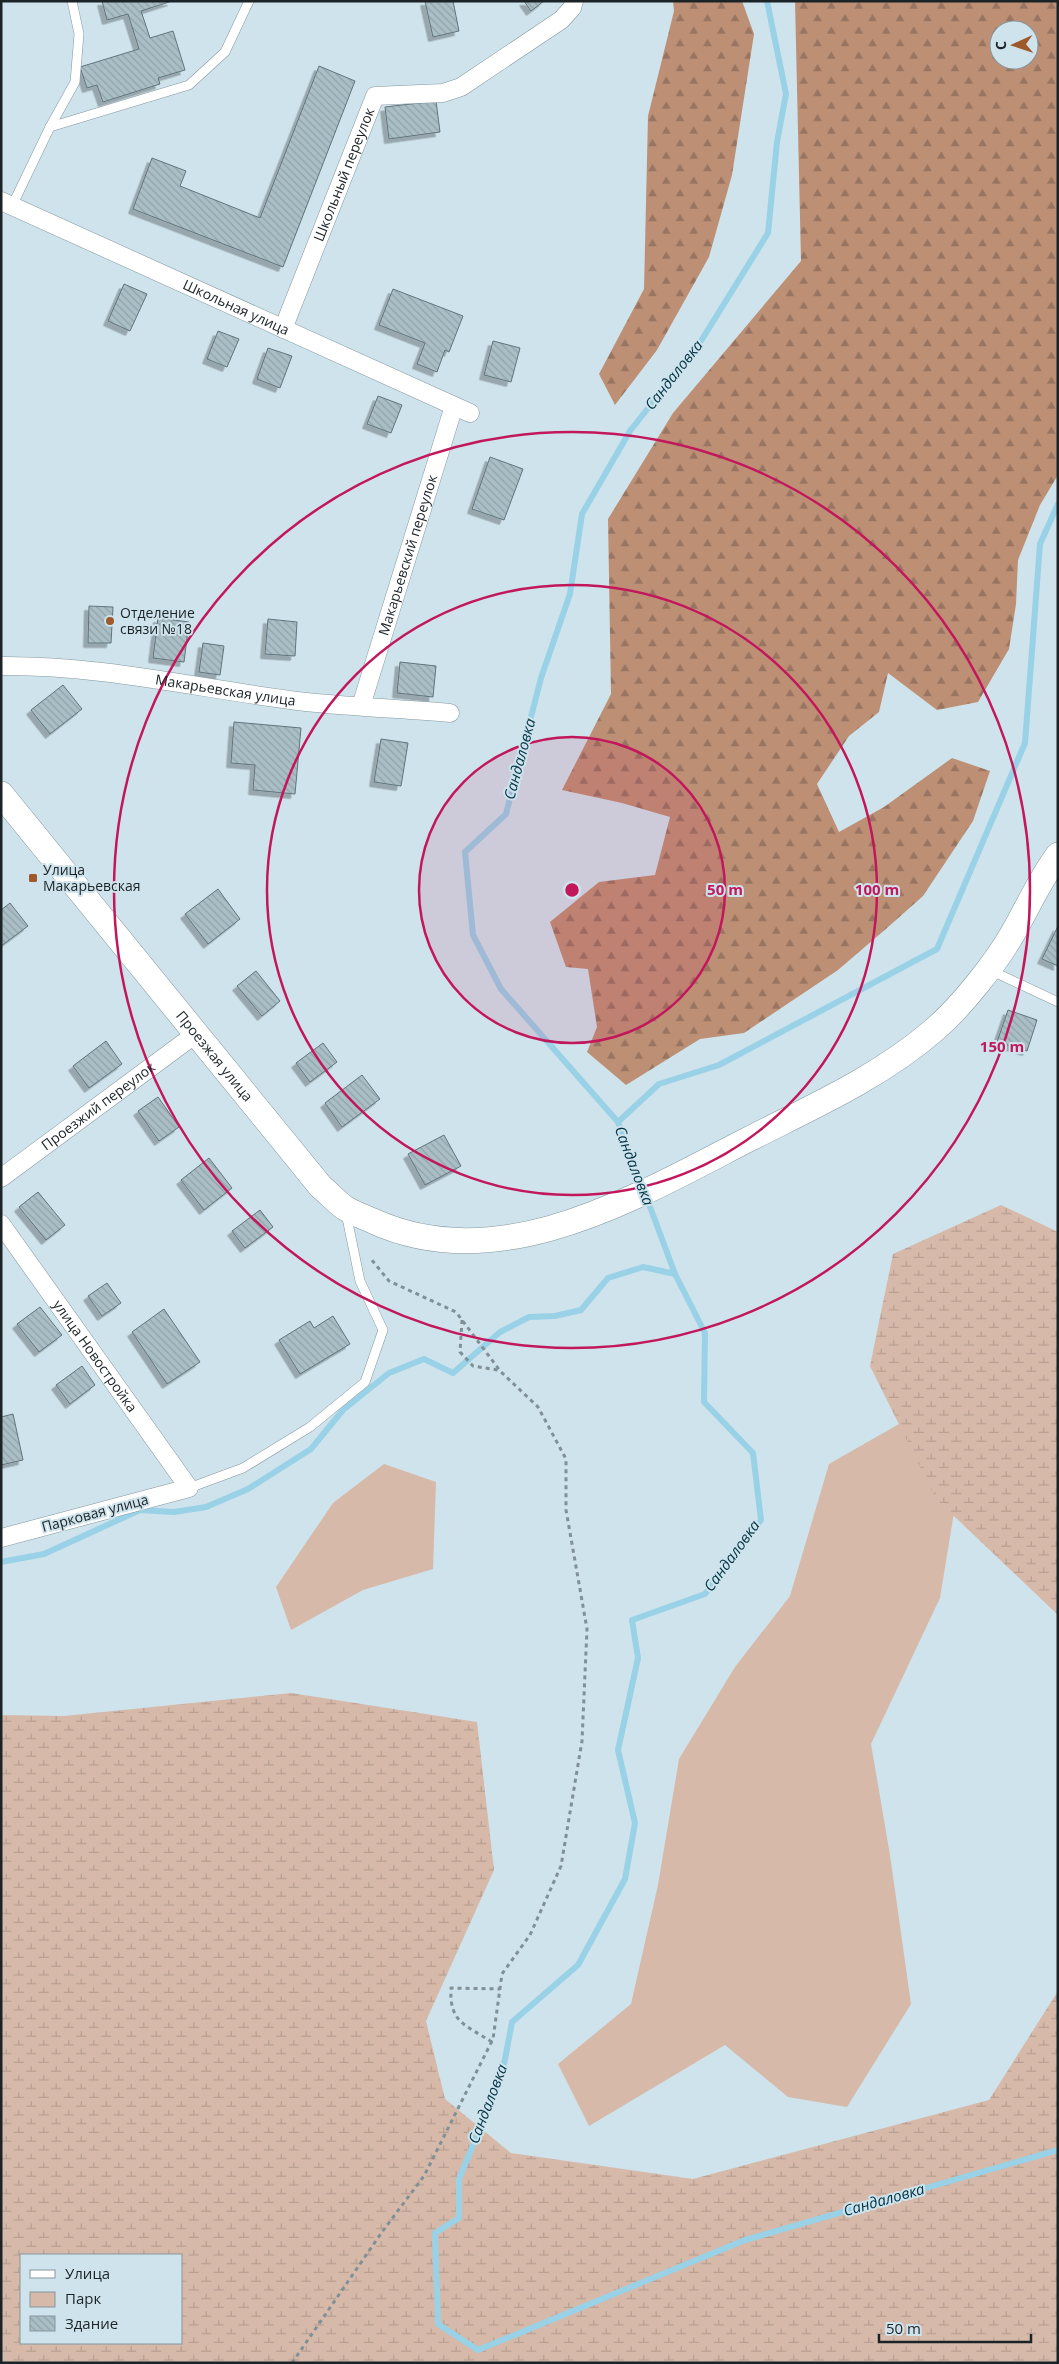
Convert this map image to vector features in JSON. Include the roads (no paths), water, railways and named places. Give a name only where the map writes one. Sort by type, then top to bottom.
[{"type":"street","name":"Школьный переулок","points":[[283,329],[375,96],[443,93],[461,87],[561,20],[572,8],[574,1]]},
{"type":"street","name":"Школьная улица","points":[[6,204],[462,410]]},
{"type":"street","name":"Макарьевский переулок","points":[[361,706],[462,410]]},
{"type":"street","name":"Макарьевская улица","points":[[1,666],[26,666],[121,674],[307,702],[450,713]]},
{"type":"street","name":"Проезжая улица","points":[[1,794],[322,1186],[345,1208],[406,1234],[441,1241],[474,1242],[558,1228],[588,1216],[688,1170],[836,1095],[893,1060],[935,1030],[990,969],[1058,855]]},
{"type":"street","name":"Проезжий переулок","points":[[1,1178],[197,1033]]},
{"type":"street","name":"улица Новостройка","points":[[1,1224],[189,1488]]},
{"type":"street","name":"Парковая улица","points":[[1,1538],[189,1488]]},
{"type":"lane","points":[[6,204],[75,82],[79,34],[72,1]]},
{"type":"lane","points":[[50,127],[190,85],[225,52],[249,1]]},
{"type":"lane","points":[[990,969],[1058,1002]]},
{"type":"lane","points":[[189,1488],[251,1463],[310,1427],[365,1382],[383,1330],[360,1281],[345,1208]]},
{"type":"waterway","name":"Сандаловка","points":[[642,1187],[618,1122],[501,989],[473,935],[465,852],[506,814],[541,678],[570,594],[582,514],[630,431],[701,341],[768,233],[777,142],[786,94],[767,1]]},
{"type":"waterway","points":[[618,1122],[659,1084],[719,1065],[937,949],[1025,743],[1040,544],[1058,504]]},
{"type":"waterway","name":"Сандаловка","points":[[646,1196],[675,1274],[705,1333],[704,1402],[753,1453],[761,1520],[705,1594],[632,1620],[638,1658],[618,1750],[635,1823],[625,1879],[578,1965],[512,2022],[502,2075],[459,2179],[459,2218],[435,2233],[438,2324],[478,2350],[745,2240],[1058,2150]]},
{"type":"waterway","points":[[1,1562],[44,1554],[140,1510],[174,1512],[206,1507],[248,1489],[311,1449],[343,1410],[389,1373],[424,1359],[453,1373],[500,1332],[529,1317],[555,1316],[581,1310],[608,1278],[643,1267],[675,1274]]},
{"type":"place","name":"Отделение связи №18","points":[[110,621]]},
{"type":"place","name":"Улица Макарьевская","points":[[33,878]]}]
